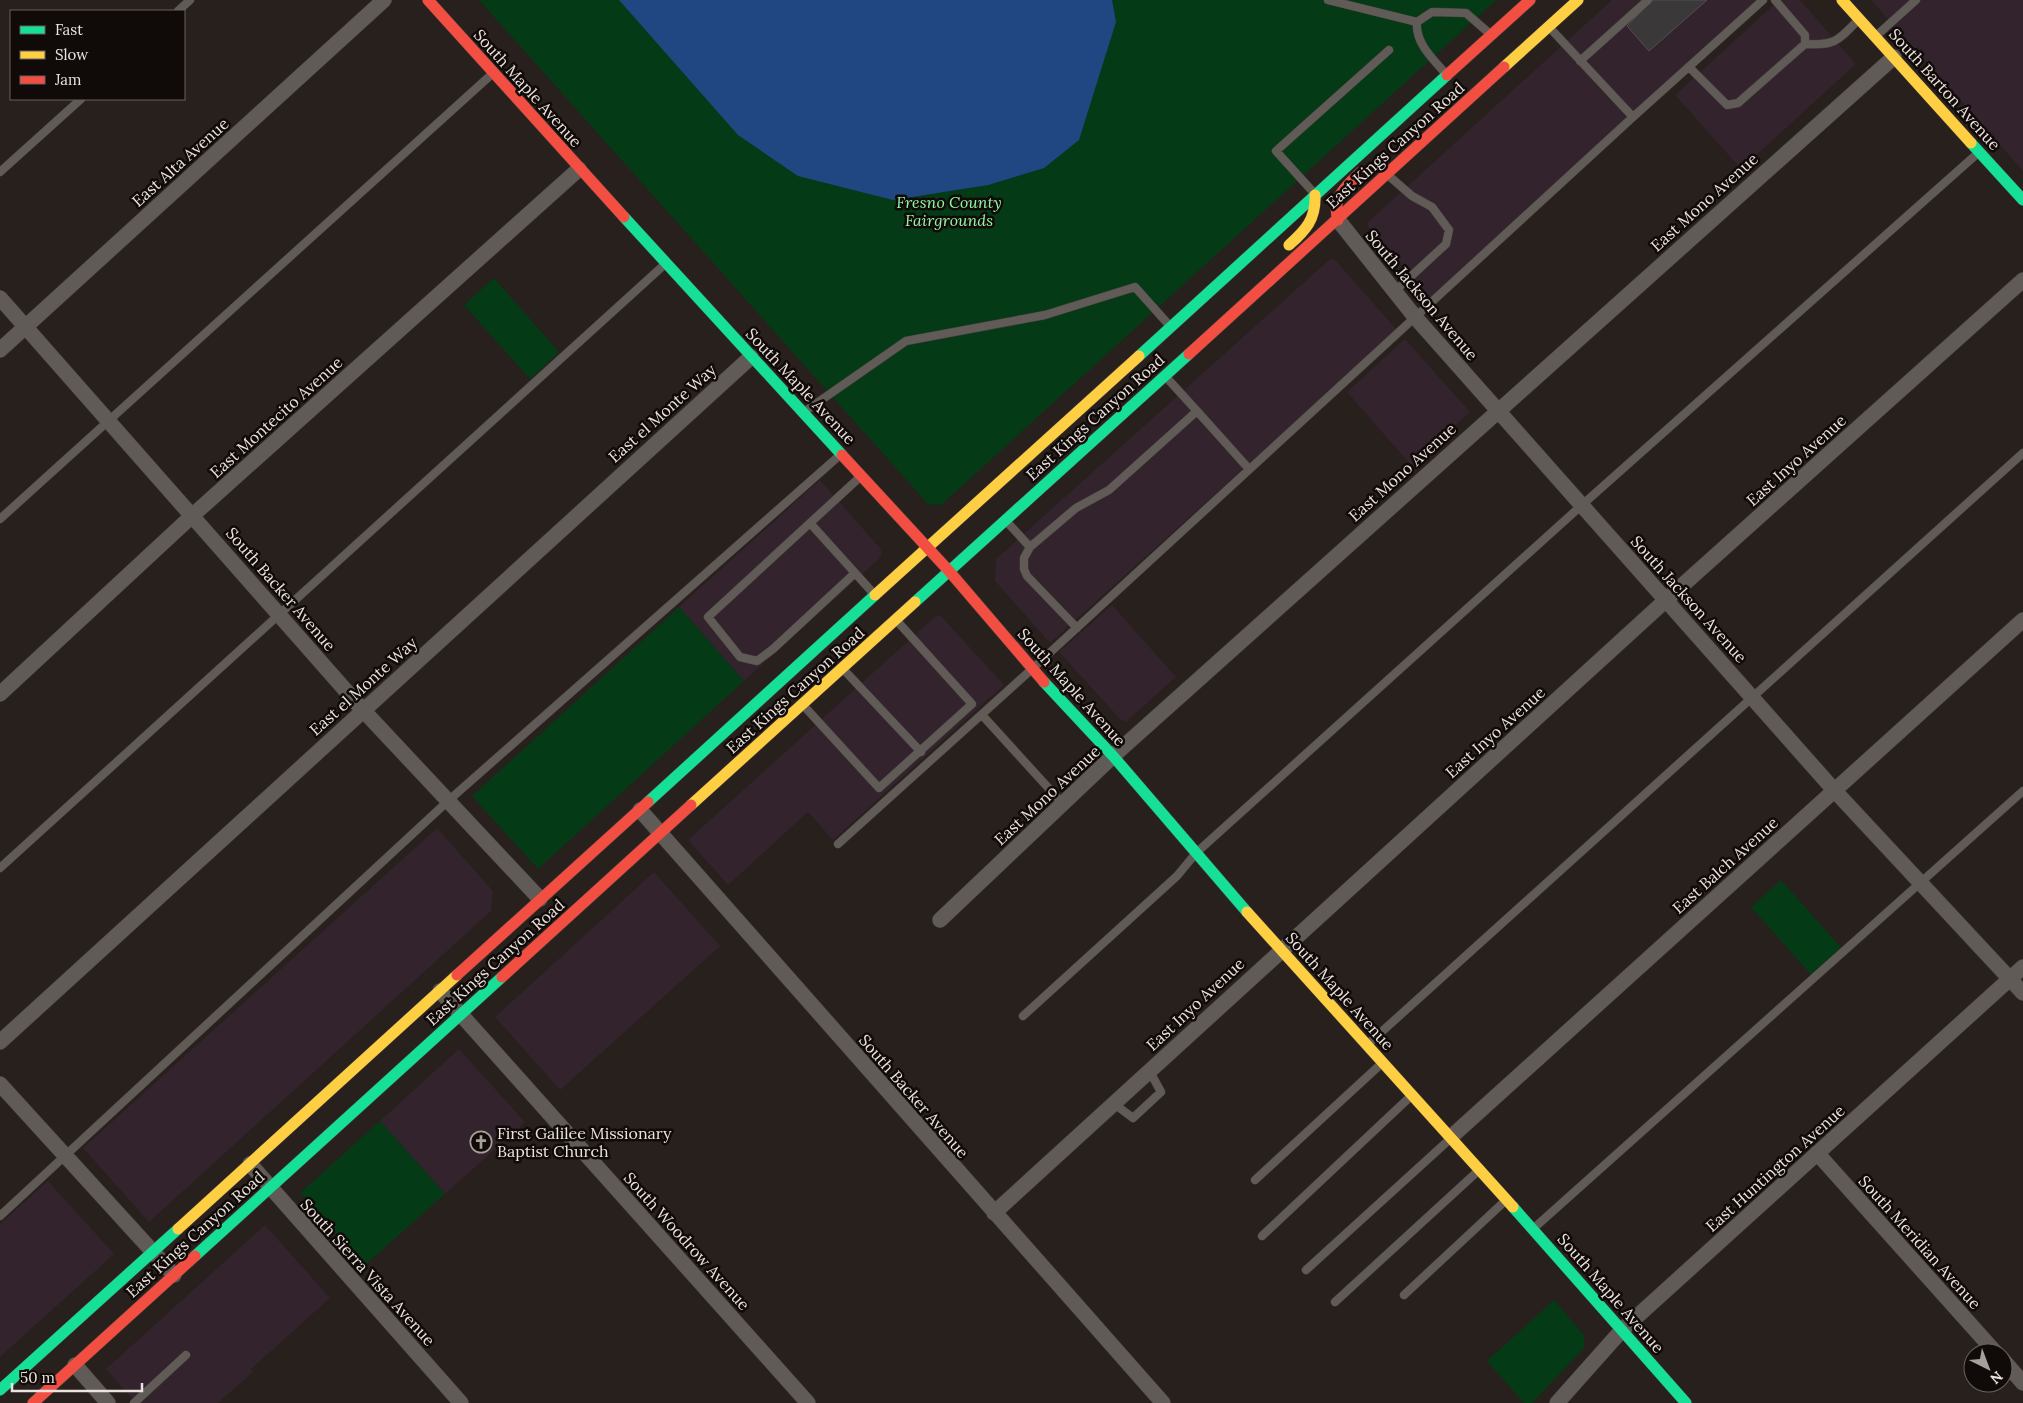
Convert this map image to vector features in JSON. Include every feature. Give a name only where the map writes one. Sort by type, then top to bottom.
[{"type":"main road","name":"South Maple Avenue","points":[[428,0],[750,357],[927,547],[1032,669],[1113,756],[1280,950],[1451,1137],[1686,1403]]},
{"type":"main road","name":"East Kings Canyon Road","points":[[0,1390],[1530,0]]},
{"type":"main road","points":[[1549,27],[1561,0]]},
{"type":"main road","name":"East Kings Canyon Road","points":[[34,1403],[1578,0]]},
{"type":"main road","name":"South Barton Avenue","points":[[1842,0],[2023,200]]},
{"type":"main road","points":[[1477,63],[1491,35]]},
{"type":"main road","points":[[1338,220],[1334,211],[1337,196],[1373,161]]},
{"type":"main road","points":[[1279,254],[1301,235],[1314,218],[1317,210],[1315,195]]},
{"type":"main road","points":[[1194,350],[1217,314]]},
{"type":"street","name":"East Alta Avenue","points":[[0,350],[384,0]]},
{"type":"street","name":"East Mono Avenue","points":[[940,920],[1113,756],[1894,57]]},
{"type":"street","name":"East Montecito Avenue","points":[[0,694],[193,515],[579,169]]},
{"type":"street","name":"South Jackson Avenue","points":[[1338,220],[1415,317],[1834,790],[2023,993]]},
{"type":"street","name":"East Inyo Avenue","points":[[994,1213],[1280,950],[1666,600],[2023,280]]},
{"type":"street","name":"South Backer Avenue","points":[[0,298],[362,709],[540,899]]},
{"type":"street","name":"East el Monte Way","points":[[0,1042],[362,709],[750,357]]},
{"type":"street","name":"East Balch Avenue","points":[[1451,1137],[2023,620]]},
{"type":"street","name":"South Backer Avenue","points":[[640,810],[1163,1403]]},
{"type":"street","name":"East Huntington Avenue","points":[[1557,1403],[1622,1330],[2023,967]]},
{"type":"street","name":"South Woodrow Avenue","points":[[440,991],[808,1403]]},
{"type":"street","points":[[0,1084],[65,1158],[174,1275]]},
{"type":"street","name":"South Meridian Avenue","points":[[1817,1153],[1987,1343]]},
{"type":"street","name":"South Sierra Vista Avenue","points":[[250,1164],[461,1403]]},
{"type":"street","points":[[75,1365],[108,1403]]},
{"type":"street","points":[[2013,1371],[2023,1382]]},
{"type":"lane","points":[[179,10],[190,0]]},
{"type":"lane","points":[[1328,0],[1417,22],[1432,12],[1466,13],[1491,35]]},
{"type":"lane","points":[[1580,61],[1648,0]]},
{"type":"lane","points":[[838,844],[1077,628],[1763,0]]},
{"type":"lane","points":[[1775,0],[1805,36],[1805,44]]},
{"type":"lane","points":[[1876,36],[1916,0]]},
{"type":"lane","points":[[1689,67],[1727,105],[1738,103],[1805,44],[1825,46],[1842,38],[1859,19]]},
{"type":"lane","points":[[1417,22],[1416,33],[1424,48],[1447,75]]},
{"type":"lane","points":[[1549,27],[1633,117]]},
{"type":"lane","points":[[1315,195],[1276,151],[1389,50]]},
{"type":"lane","points":[[0,519],[493,73]]},
{"type":"lane","points":[[0,172],[80,100]]},
{"type":"lane","points":[[1023,1016],[1177,876],[1196,852],[1582,505],[1980,152]]},
{"type":"lane","points":[[1387,174],[1412,196],[1432,207],[1449,230],[1446,244],[1394,291]]},
{"type":"lane","points":[[0,868],[666,264]]},
{"type":"lane","points":[[803,413],[906,341],[1045,315],[1135,287],[1170,326]]},
{"type":"lane","points":[[1165,376],[1250,469]]},
{"type":"lane","points":[[1077,628],[1027,576],[1024,569],[1024,558],[1030,547],[1076,508],[1109,490],[1197,410]]},
{"type":"lane","points":[[1367,1045],[2023,453]]},
{"type":"lane","points":[[0,1216],[65,1158],[448,801],[842,454]]},
{"type":"lane","points":[[855,572],[757,661],[740,657],[708,617],[862,476]]},
{"type":"lane","points":[[1005,520],[1030,547]]},
{"type":"lane","points":[[810,523],[874,594]]},
{"type":"lane","points":[[802,705],[879,788],[921,752],[972,704],[896,620]]},
{"type":"lane","points":[[842,669],[921,752]]},
{"type":"lane","points":[[982,714],[1063,804]]},
{"type":"lane","points":[[1533,1229],[2023,791]]},
{"type":"lane","points":[[1254,1180],[1383,1063]]},
{"type":"lane","points":[[1113,1103],[1132,1118],[1162,1092],[1149,1070]]},
{"type":"lane","points":[[1262,1236],[1412,1095]]},
{"type":"lane","points":[[1306,1270],[1451,1137]]},
{"type":"lane","points":[[1335,1302],[1480,1170]]},
{"type":"lane","points":[[1404,1295],[1507,1200]]},
{"type":"lane","points":[[134,1403],[186,1355]]},
{"type":"shaded area","points":[[1612,0],[1760,0],[1431,298],[1366,224]]},
{"type":"shaded area","points":[[1779,0],[1800,0],[1856,64],[1741,169],[1675,95]]},
{"type":"shaded area","points":[[1871,0],[2023,0],[2023,171]]},
{"type":"shaded area","points":[[1330,259],[1335,260],[1397,330],[1050,643],[995,581],[996,559]]},
{"type":"shaded area","points":[[1405,339],[1470,412],[1411,465],[1347,392]]},
{"type":"shaded area","points":[[820,480],[880,548],[882,554],[879,559],[744,681],[679,607]]},
{"type":"shaded area","points":[[1112,605],[1176,677],[1126,722],[1121,720],[1059,652]]},
{"type":"shaded area","points":[[937,615],[942,617],[1004,685],[833,840],[808,812],[728,885],[688,840]]},
{"type":"shaded area","points":[[437,828],[493,891],[491,911],[149,1222],[83,1148]]},
{"type":"shaded area","points":[[654,872],[720,946],[560,1090],[495,1017]]},
{"type":"shaded area","points":[[459,1049],[525,1122],[445,1194],[380,1121]]},
{"type":"shaded area","points":[[48,1181],[114,1254],[0,1357],[0,1224]]},
{"type":"shaded area","points":[[265,1225],[330,1298],[251,1369],[253,1372],[218,1403],[136,1403],[106,1369]]},
{"type":"green space","name":"Fresno County Fairgrounds","points":[[479,0],[1496,0],[941,505],[928,504]]},
{"type":"green space","points":[[494,278],[559,352],[530,379],[464,305]]},
{"type":"green space","points":[[679,607],[744,681],[538,869],[472,796]]},
{"type":"green space","points":[[1781,880],[1845,952],[1815,979],[1751,907]]},
{"type":"green space","points":[[380,1121],[445,1194],[365,1265],[300,1193]]},
{"type":"green space","points":[[1554,1300],[1584,1335],[1584,1348],[1532,1403],[1524,1403],[1487,1361]]},
{"type":"water","points":[[619,0],[1112,0],[1116,22],[1079,140],[1044,168],[988,185],[893,200],[798,176],[738,135]]},
{"type":"building","points":[[1653,0],[1707,0],[1649,51],[1627,26]]},
{"type":"traffic: fast","points":[[1139,356],[1447,75]]},
{"type":"traffic: fast","points":[[1971,143],[2023,200]]},
{"type":"traffic: fast","points":[[624,217],[842,455]]},
{"type":"traffic: fast","points":[[915,602],[1189,354]]},
{"type":"traffic: fast","points":[[648,802],[875,595]]},
{"type":"traffic: fast","points":[[1044,682],[1113,756],[1247,912]]},
{"type":"traffic: fast","points":[[195,1256],[502,977]]},
{"type":"traffic: fast","points":[[1513,1207],[1686,1403]]},
{"type":"traffic: fast","points":[[0,1390],[178,1229]]},
{"type":"traffic: slow","points":[[1504,67],[1578,0]]},
{"type":"traffic: slow","points":[[1842,0],[1971,143]]},
{"type":"traffic: slow","points":[[1289,245],[1309,223],[1314,211],[1315,195]]},
{"type":"traffic: slow","points":[[875,595],[1139,356]]},
{"type":"traffic: slow","points":[[691,805],[915,602]]},
{"type":"traffic: slow","points":[[1247,912],[1513,1207]]},
{"type":"traffic: slow","points":[[178,1229],[457,975]]},
{"type":"traffic: jam","points":[[428,0],[624,217]]},
{"type":"traffic: jam","points":[[1447,75],[1530,0]]},
{"type":"traffic: jam","points":[[1189,354],[1504,67]]},
{"type":"traffic: jam","points":[[1338,220],[1336,212],[1338,199],[1345,188],[1361,172]]},
{"type":"traffic: jam","points":[[842,455],[949,571],[1044,682]]},
{"type":"traffic: jam","points":[[457,975],[648,802]]},
{"type":"traffic: jam","points":[[502,977],[691,805]]},
{"type":"traffic: jam","points":[[33,1403],[195,1256]]},
{"type":"place","name":"First Galilee Missionary Baptist Church","points":[[481,1142]]}]
